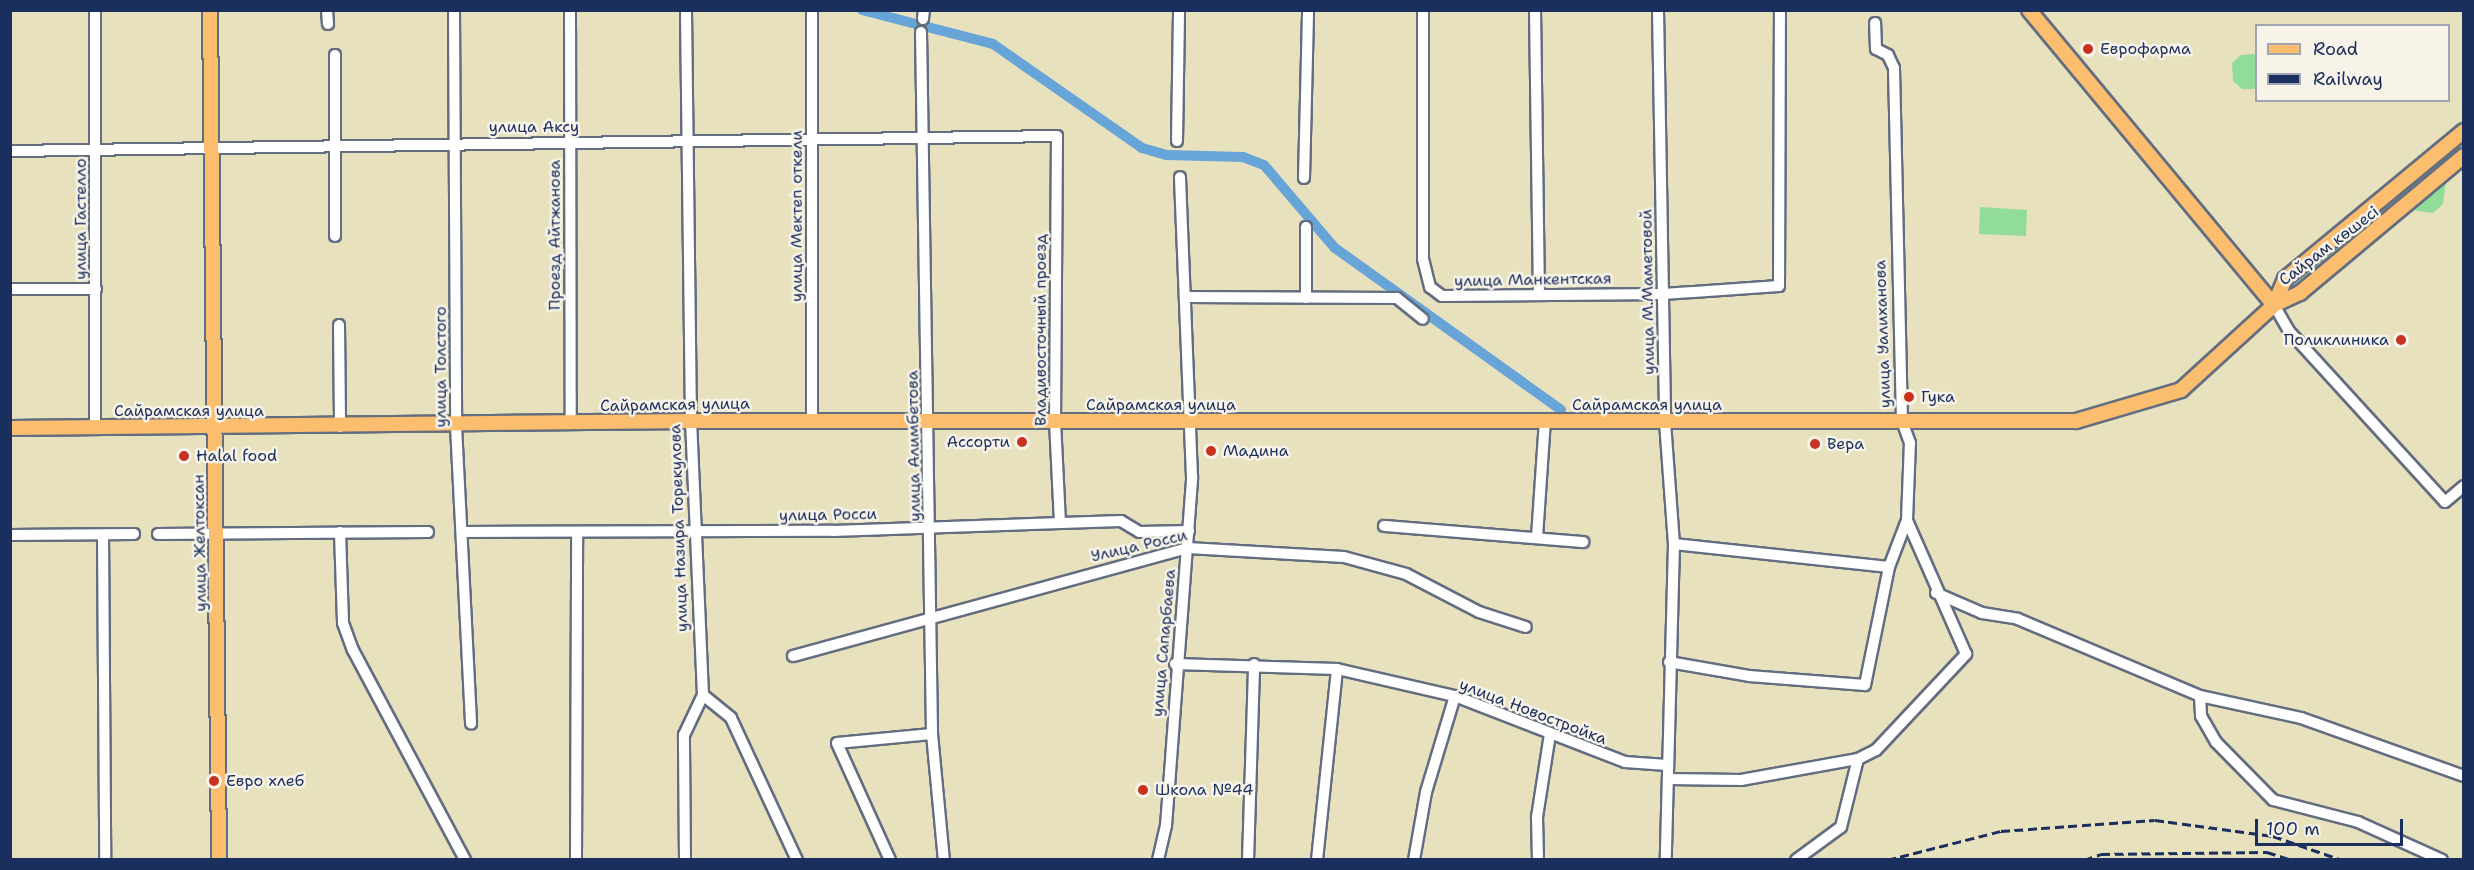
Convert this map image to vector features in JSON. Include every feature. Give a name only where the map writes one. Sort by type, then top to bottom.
[{"type":"main road","name":"улица Желтоксан","points":[[210,10],[219,860]]},
{"type":"main road","points":[[2029,10],[2274,305]]},
{"type":"main road","name":"Сайрам көшесі","points":[[2274,305],[2285,279],[2463,131]]},
{"type":"main road","name":"Сайрам көшесі","points":[[2274,305],[2308,286],[2463,156]]},
{"type":"main road","name":"Сайрамская улица","points":[[10,429],[456,426],[691,420],[2076,421],[2175,392],[2274,305]]},
{"type":"street","name":"улица Гастелло","points":[[95,10],[95,427]]},
{"type":"street","points":[[327,10],[328,24]]},
{"type":"street","name":"улица Толстого","points":[[454,10],[450,142],[456,426],[471,724]]},
{"type":"street","name":"Проезд Айтжанова","points":[[570,10],[571,423]]},
{"type":"street","name":"улица Назира Торекулова","points":[[685,860],[684,735],[703,694],[694,530],[691,420],[686,10]]},
{"type":"street","name":"улица Мектеп откели","points":[[812,10],[813,421]]},
{"type":"street","points":[[1177,141],[1179,10]]},
{"type":"street","points":[[1304,178],[1308,10]]},
{"type":"street","name":"улица Манкентская","points":[[1424,10],[1423,259],[1430,287],[1442,296],[1663,294],[1774,289],[1782,278],[1783,262],[1780,10]]},
{"type":"street","points":[[1535,10],[1539,294]]},
{"type":"street","name":"улица М.Маметовой","points":[[1658,10],[1665,422],[1674,544],[1669,662],[1666,860]]},
{"type":"street","name":"улица Уалиханова","points":[[1669,779],[1741,780],[1858,759],[1876,750],[1964,658],[1966,648],[1936,593],[1907,520],[1911,443],[1902,421],[1894,68],[1888,55],[1876,49],[1875,23]]},
{"type":"street","name":"улица Алимбетова","points":[[921,32],[934,613],[932,734],[944,860]]},
{"type":"street","points":[[335,55],[335,236]]},
{"type":"street","name":"улица Аксу","points":[[10,151],[450,142],[570,143],[688,139],[812,141],[1057,136]]},
{"type":"street","name":"Владивосточный проезд","points":[[1057,136],[1055,421],[1060,523]]},
{"type":"street","name":"улица Сапарбаева","points":[[1158,860],[1166,826],[1175,664],[1189,531],[1192,422],[1180,177]]},
{"type":"street","points":[[1306,227],[1306,298]]},
{"type":"street","points":[[10,289],[96,289]]},
{"type":"street","points":[[1186,297],[1397,298],[1423,318]]},
{"type":"street","points":[[2274,305],[2289,331],[2445,502],[2463,486]]},
{"type":"street","points":[[339,325],[340,427]]},
{"type":"street","points":[[1537,537],[1545,421]]},
{"type":"street","points":[[1669,662],[1749,676],[1865,685],[1889,567],[1907,520]]},
{"type":"street","name":"улица Росси","points":[[463,532],[931,528],[1121,521],[1139,532],[1189,531]]},
{"type":"street","points":[[1384,526],[1583,542]]},
{"type":"street","points":[[158,534],[428,531]]},
{"type":"street","points":[[340,532],[342,615],[353,650],[465,860]]},
{"type":"street","points":[[576,860],[578,532]]},
{"type":"street","points":[[104,534],[105,860]]},
{"type":"street","points":[[10,535],[134,534]]},
{"type":"street","points":[[1674,544],[1889,567]]},
{"type":"street","name":"Улица Росси","points":[[793,656],[934,613],[1188,548],[1344,557],[1406,574],[1479,612],[1526,627]]},
{"type":"street","points":[[1936,593],[1982,613],[2018,619],[2200,696],[2301,718],[2463,776]]},
{"type":"street","name":"улица Новостройка","points":[[1175,664],[1254,664],[1337,669],[1455,696],[1625,762],[1667,765]]},
{"type":"street","points":[[1248,860],[1254,664]]},
{"type":"street","points":[[1317,860],[1337,669]]},
{"type":"street","points":[[703,694],[731,718],[797,860]]},
{"type":"street","points":[[1414,860],[1426,792],[1455,696]]},
{"type":"street","points":[[2200,696],[2201,716],[2216,741],[2273,800],[2358,822],[2442,860]]},
{"type":"street","points":[[890,860],[837,742],[932,734]]},
{"type":"street","points":[[1538,860],[1537,817],[1550,734]]},
{"type":"street","points":[[1796,860],[1840,827],[1858,759]]},
{"type":"green space","points":[[2255,54],[2255,89],[2242,89],[2233,81],[2232,63],[2241,55]]},
{"type":"green space","points":[[2463,138],[2463,144],[2293,286],[2289,283]]},
{"type":"green space","points":[[2446,182],[2443,204],[2433,213],[2412,210]]},
{"type":"green space","points":[[1980,207],[2027,210],[2026,236],[1979,234]]},
{"type":"waterway","points":[[862,10],[993,44],[1142,148],[1167,155],[1243,157],[1264,165],[1335,248],[1561,410]]},
{"type":"railway","points":[[1887,860],[2001,831],[2155,820],[2273,836],[2342,860]]},
{"type":"railway","points":[[2084,860],[2101,854],[2267,852],[2292,860]]},
{"type":"place","name":"Еврофарма","points":[[2088,49]]},
{"type":"place","name":"Поликлиника","points":[[2401,340]]},
{"type":"place","name":"Гука","points":[[1909,397]]},
{"type":"place","name":"Ассорти","points":[[1022,442]]},
{"type":"place","name":"Вера","points":[[1815,444]]},
{"type":"place","name":"Мадина","points":[[1211,451]]},
{"type":"place","name":"Halal food","points":[[184,456]]},
{"type":"place","name":"Евро хлеб","points":[[214,781]]},
{"type":"place","name":"Школа №44","points":[[1143,790]]}]
